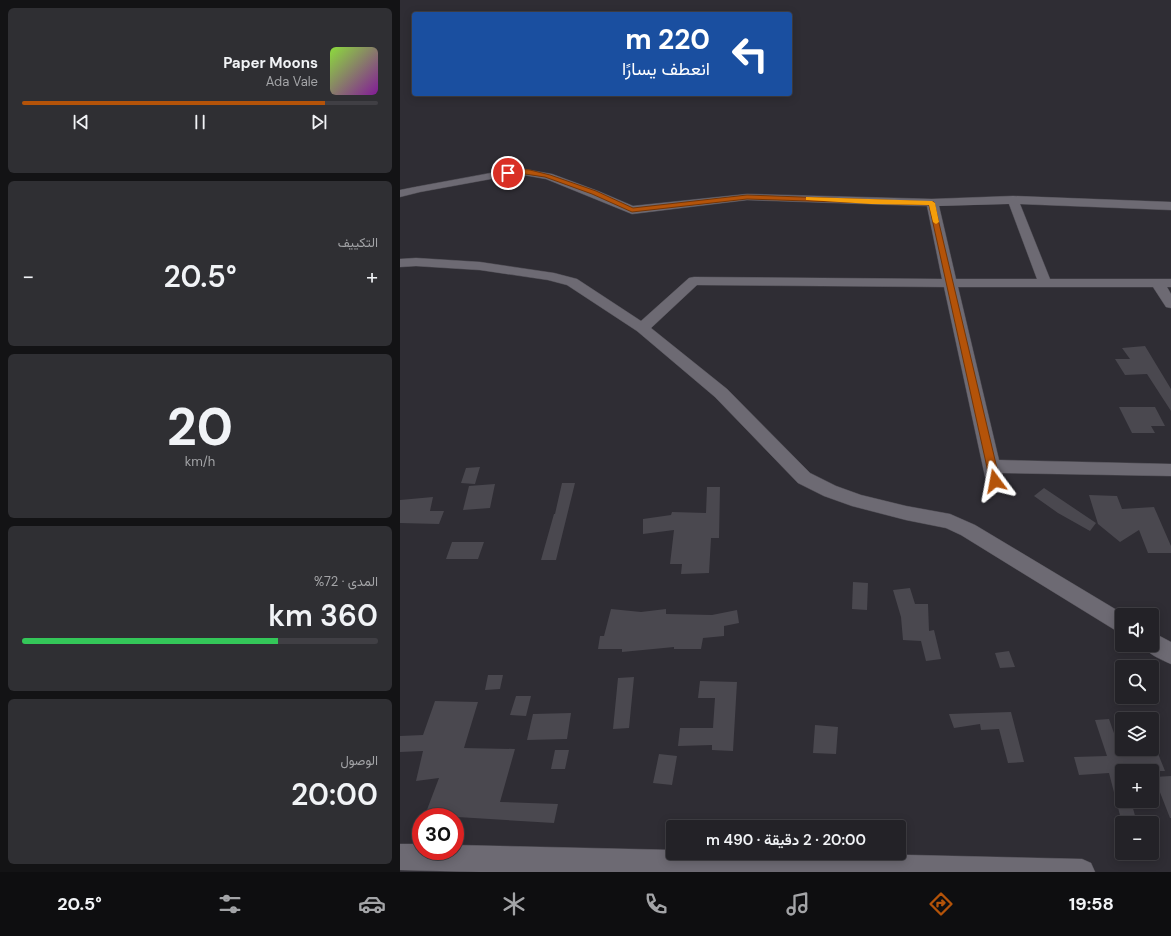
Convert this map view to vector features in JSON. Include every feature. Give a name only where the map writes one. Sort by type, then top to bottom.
[{"type":"street","points":[[400,194],[418,189],[518,171],[548,176],[594,193],[632,210],[747,197],[932,203],[1013,200],[1171,206]]},
{"type":"street","points":[[1013,200],[1045,283]]},
{"type":"street","points":[[932,203],[993,474],[1171,470]]},
{"type":"street","points":[[400,263],[416,262],[480,266],[549,276],[572,282],[642,328],[721,394],[804,478],[830,491],[859,501],[906,513],[950,521],[968,530],[1115,620]]},
{"type":"street","points":[[642,328],[694,281],[1164,283],[1171,304]]},
{"type":"street","points":[[1159,646],[1171,654]]},
{"type":"street","points":[[400,857],[526,866],[1071,872]]},
{"type":"building","points":[[1145,346],[1171,389],[1171,411],[1147,374],[1125,375],[1115,359],[1130,359],[1122,348]]},
{"type":"building","points":[[1119,407],[1155,407],[1165,426],[1151,426],[1155,433],[1132,433]]},
{"type":"building","points":[[480,467],[475,484],[461,483],[466,468]]},
{"type":"building","points":[[562,483],[575,483],[556,560],[541,560],[555,514]]},
{"type":"building","points":[[495,484],[490,508],[463,510],[469,486]]},
{"type":"building","points":[[707,487],[720,487],[719,538],[711,538],[709,573],[681,574],[682,564],[670,564],[674,530],[643,534],[643,519],[671,515],[672,512],[706,513]]},
{"type":"building","points":[[1044,488],[1096,523],[1090,531],[1058,513],[1034,496]]},
{"type":"building","points":[[1089,495],[1117,496],[1122,509],[1154,507],[1171,546],[1171,553],[1148,553],[1139,530],[1120,542],[1098,524]]},
{"type":"building","points":[[433,497],[430,511],[444,511],[439,524],[400,523],[400,500]]},
{"type":"building","points":[[452,542],[484,542],[478,559],[446,559]]},
{"type":"building","points":[[853,582],[868,583],[867,610],[852,609]]},
{"type":"building","points":[[910,588],[915,604],[928,604],[929,631],[934,630],[941,659],[926,661],[921,641],[903,640],[901,617],[893,590]]},
{"type":"building","points":[[611,609],[641,612],[666,609],[666,614],[712,615],[737,610],[739,623],[724,626],[724,636],[703,638],[701,649],[674,649],[674,647],[622,652],[622,649],[598,649],[600,636],[604,636]]},
{"type":"building","points":[[1009,651],[1015,667],[1000,668],[995,653]]},
{"type":"building","points":[[488,675],[503,675],[500,689],[485,690]]},
{"type":"building","points":[[634,677],[629,728],[613,729],[618,678]]},
{"type":"building","points":[[700,681],[737,682],[733,751],[712,750],[712,745],[678,746],[680,728],[713,728],[715,698],[698,698]]},
{"type":"building","points":[[516,696],[531,696],[526,716],[510,715]]},
{"type":"building","points":[[435,701],[478,702],[464,748],[515,749],[500,802],[558,804],[554,823],[464,817],[464,808],[428,808],[439,778],[416,781],[423,751],[400,752],[400,736],[423,735]]},
{"type":"building","points":[[1011,712],[1024,762],[1008,763],[999,729],[981,730],[980,724],[954,728],[949,714]]},
{"type":"building","points":[[571,713],[567,739],[527,740],[533,714]]},
{"type":"building","points":[[1109,719],[1115,736],[1115,756],[1159,756],[1165,771],[1159,771],[1159,764],[1115,764],[1115,796],[1109,773],[1079,775],[1074,757],[1107,756],[1095,720]]},
{"type":"building","points":[[815,725],[838,727],[836,754],[813,753]]},
{"type":"building","points":[[555,750],[569,750],[565,769],[551,769]]},
{"type":"building","points":[[659,754],[677,756],[672,785],[653,783]]},
{"type":"building","points":[[1171,776],[1171,818],[1159,790],[1159,777]]},
{"type":"building","points":[[1118,808],[1133,808],[1135,816],[1120,816]]},
{"type":"slow traffic","points":[[808,198],[871,202],[932,203],[936,222]]},
{"type":"route","points":[[508,173],[518,171],[548,176],[594,193],[632,210],[640,211],[747,197],[932,203],[995,481]]}]
